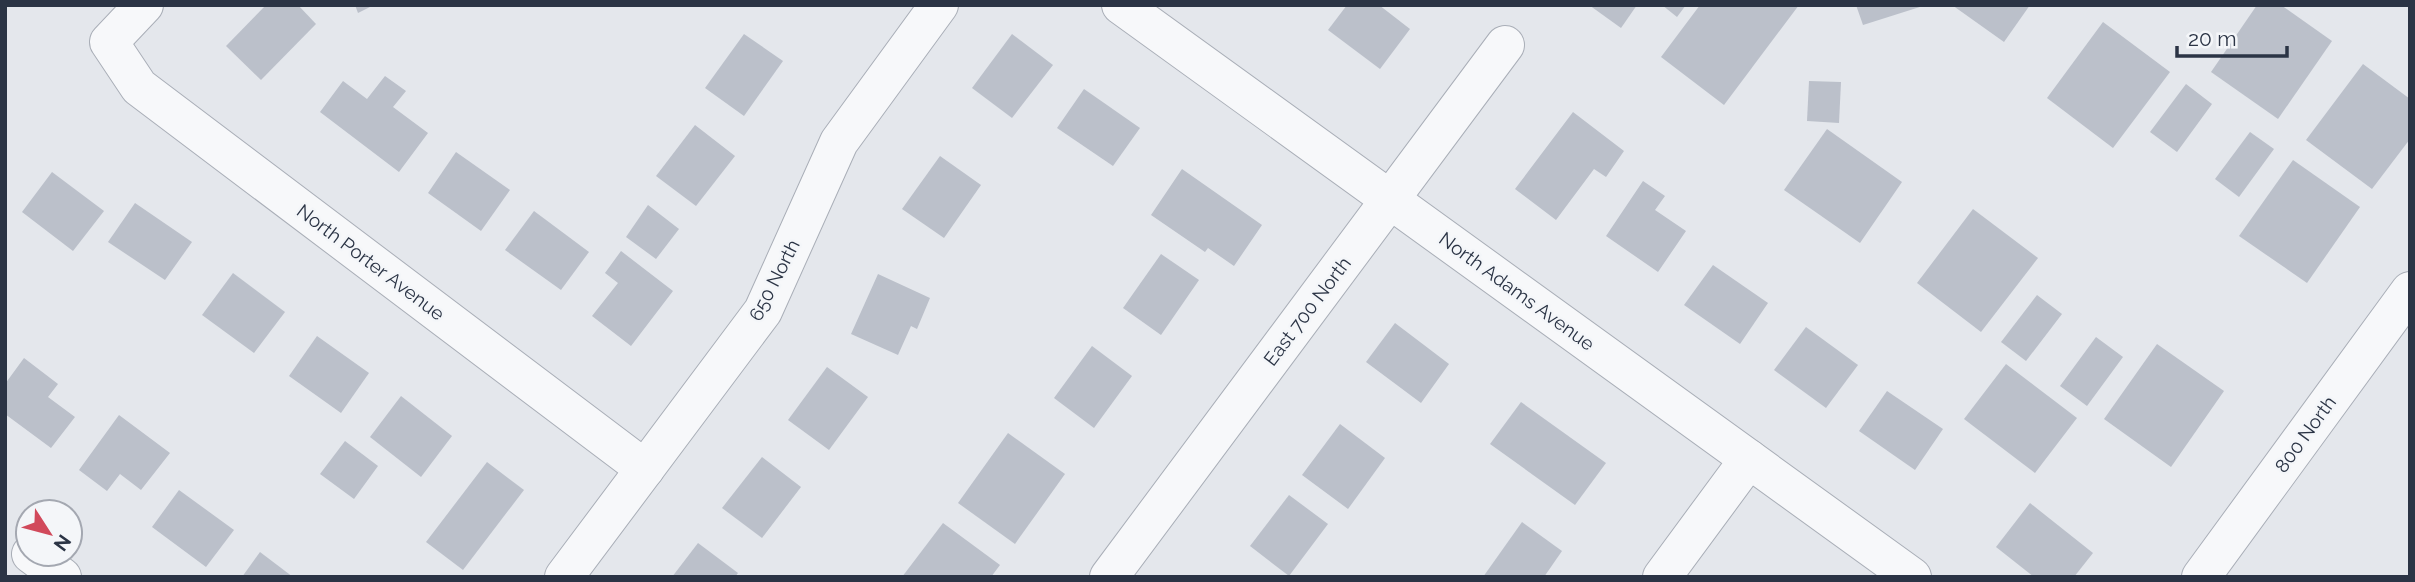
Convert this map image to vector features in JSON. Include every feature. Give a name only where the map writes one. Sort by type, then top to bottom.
[{"type":"street","name":"North Porter Avenue","points":[[144,5],[109,43],[139,87],[645,469]]},
{"type":"street","name":"650 North","points":[[564,577],[763,311],[839,142],[939,5]]},
{"type":"street","name":"North Adams Avenue","points":[[1121,5],[1912,577]]},
{"type":"street","name":"East 700 North","points":[[1109,577],[1505,45]]},
{"type":"street","name":"800 North","points":[[2201,577],[2410,291]]},
{"type":"street","points":[[1662,577],[1749,459]]},
{"type":"building","points":[[266,5],[298,5],[316,24],[261,80],[226,46]]},
{"type":"building","points":[[355,5],[374,5],[358,13]]},
{"type":"building","points":[[1347,5],[1379,5],[1410,29],[1380,69],[1328,30]]},
{"type":"building","points":[[1589,5],[1637,5],[1621,28]]},
{"type":"building","points":[[1662,5],[1686,5],[1677,17]]},
{"type":"building","points":[[1700,5],[1799,5],[1724,105],[1661,57]]},
{"type":"building","points":[[1856,5],[1923,5],[1923,6],[1863,25]]},
{"type":"building","points":[[1952,5],[2030,5],[2004,42]]},
{"type":"building","points":[[2257,5],[2281,5],[2332,41],[2278,119],[2211,72]]},
{"type":"building","points":[[2103,22],[2170,72],[2113,148],[2047,98]]},
{"type":"building","points":[[744,34],[783,61],[744,116],[705,88]]},
{"type":"building","points":[[1012,34],[1053,65],[1012,118],[972,88]]},
{"type":"building","points":[[2363,64],[2410,99],[2410,139],[2372,189],[2306,140]]},
{"type":"building","points":[[385,76],[406,91],[393,107],[428,133],[399,172],[320,112],[343,81],[367,99]]},
{"type":"building","points":[[1809,81],[1841,82],[1839,123],[1807,121]]},
{"type":"building","points":[[2186,84],[2212,104],[2177,152],[2150,132]]},
{"type":"building","points":[[1084,89],[1140,128],[1113,166],[1057,128]]},
{"type":"building","points":[[1573,112],[1624,151],[1606,177],[1594,169],[1556,220],[1515,189]]},
{"type":"building","points":[[695,125],[735,156],[696,206],[656,176]]},
{"type":"building","points":[[1827,129],[1902,182],[1860,243],[1784,190]]},
{"type":"building","points":[[2250,132],[2274,149],[2239,197],[2215,179]]},
{"type":"building","points":[[456,152],[510,190],[481,231],[428,193]]},
{"type":"building","points":[[940,156],[981,185],[944,238],[902,209]]},
{"type":"building","points":[[2293,160],[2360,207],[2307,283],[2239,236]]},
{"type":"building","points":[[1182,169],[1262,225],[1234,266],[1208,248],[1205,252],[1151,215]]},
{"type":"building","points":[[52,172],[104,211],[73,251],[22,212]]},
{"type":"building","points":[[1643,181],[1665,196],[1655,210],[1686,231],[1658,272],[1606,236]]},
{"type":"building","points":[[135,203],[192,242],[165,280],[108,242]]},
{"type":"building","points":[[648,205],[679,229],[656,259],[626,237]]},
{"type":"building","points":[[1973,209],[2038,258],[1981,332],[1917,283]]},
{"type":"building","points":[[534,211],[589,252],[561,290],[505,250]]},
{"type":"building","points":[[621,251],[673,291],[631,346],[592,316],[618,283],[605,273]]},
{"type":"building","points":[[1161,254],[1199,280],[1161,335],[1123,308]]},
{"type":"building","points":[[1713,265],[1768,303],[1740,344],[1684,305]]},
{"type":"building","points":[[233,273],[285,312],[254,353],[202,315]]},
{"type":"building","points":[[878,274],[930,298],[917,329],[911,326],[898,355],[851,334]]},
{"type":"building","points":[[2037,295],[2062,314],[2026,361],[2001,342]]},
{"type":"building","points":[[1395,323],[1449,364],[1421,403],[1366,362]]},
{"type":"building","points":[[1806,327],[1858,365],[1826,408],[1774,370]]},
{"type":"building","points":[[317,336],[369,373],[341,413],[289,376]]},
{"type":"building","points":[[2096,337],[2123,357],[2087,406],[2060,386]]},
{"type":"building","points":[[2157,344],[2224,391],[2171,467],[2104,419]]},
{"type":"building","points":[[1092,346],[1132,376],[1094,428],[1054,398]]},
{"type":"building","points":[[24,358],[58,384],[48,397],[75,417],[51,448],[5,414],[5,384]]},
{"type":"building","points":[[2006,364],[2077,418],[2035,473],[1964,419]]},
{"type":"building","points":[[827,367],[868,397],[829,450],[788,420]]},
{"type":"building","points":[[1887,391],[1943,429],[1915,470],[1859,431]]},
{"type":"building","points":[[401,396],[452,436],[421,477],[370,437]]},
{"type":"building","points":[[1521,402],[1606,463],[1575,505],[1490,444]]},
{"type":"building","points":[[119,415],[170,453],[141,490],[120,474],[107,491],[79,470]]},
{"type":"building","points":[[1340,424],[1385,458],[1348,509],[1302,475]]},
{"type":"building","points":[[1008,433],[1065,474],[1015,544],[958,503]]},
{"type":"building","points":[[345,441],[378,466],[354,499],[320,474]]},
{"type":"building","points":[[762,457],[801,487],[762,538],[722,508]]},
{"type":"building","points":[[487,462],[524,490],[463,570],[426,542]]},
{"type":"building","points":[[179,490],[234,530],[206,567],[152,527]]},
{"type":"building","points":[[1289,495],[1328,524],[1289,576],[1250,546]]},
{"type":"building","points":[[2030,503],[2093,553],[2074,577],[2034,577],[1996,547]]},
{"type":"building","points":[[1522,522],[1562,551],[1544,577],[1483,577]]},
{"type":"building","points":[[943,523],[1000,565],[991,577],[902,577]]},
{"type":"building","points":[[698,543],[738,573],[735,577],[672,577]]},
{"type":"building","points":[[260,552],[293,577],[242,577]]}]
